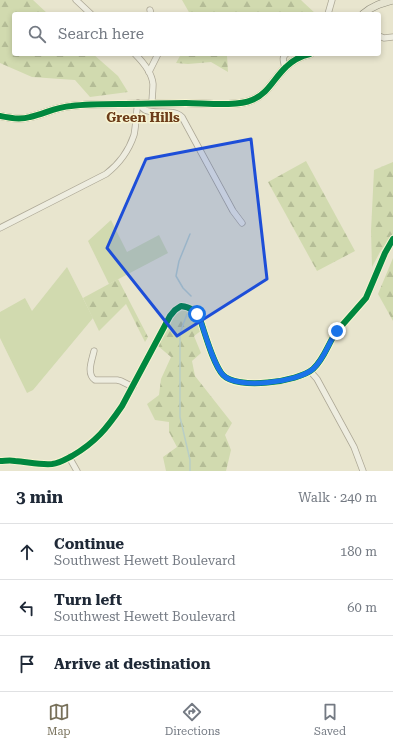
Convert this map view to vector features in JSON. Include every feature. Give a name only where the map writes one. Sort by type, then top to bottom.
[{"type":"main road","points":[[366,12],[376,6],[393,0]]},
{"type":"main road","points":[[0,116],[11,118],[31,117],[69,106],[138,103],[220,104],[247,102],[264,93],[285,68],[296,60],[305,56]]},
{"type":"street","points":[[76,0],[89,12]]},
{"type":"street","points":[[329,12],[332,0]]},
{"type":"street","points":[[381,37],[393,37]]},
{"type":"street","points":[[137,56],[149,72],[153,84],[152,103]]},
{"type":"street","points":[[149,72],[157,56]]},
{"type":"street","points":[[284,56],[283,60],[285,68]]},
{"type":"street","points":[[138,103],[144,109],[152,112],[176,113],[182,117],[233,211],[242,223]]},
{"type":"street","points":[[0,228],[113,169],[130,145],[134,134],[138,103]]},
{"type":"street","points":[[0,461],[50,464],[59,463],[87,447],[102,433],[122,406],[170,316],[181,306],[191,308],[197,314],[216,364],[227,379],[238,382],[258,383],[306,374],[321,360],[334,335],[366,298],[375,279],[384,253],[393,240]]},
{"type":"street","points":[[94,351],[90,372],[90,376],[92,378],[95,380],[117,380],[133,387]]},
{"type":"street","points":[[310,371],[317,379],[354,447],[363,471]]},
{"type":"street","points":[[69,457],[77,471]]},
{"type":"highlighted area","points":[[251,139],[267,279],[177,336],[107,248],[146,159]]},
{"type":"green space","points":[[0,0],[33,0],[46,12],[12,12],[12,56],[95,56],[118,76],[128,92],[90,97],[75,80],[32,77],[0,63]]},
{"type":"green space","points":[[182,0],[301,0],[314,12],[189,12]]},
{"type":"green space","points":[[180,56],[227,56],[228,72],[211,62],[188,64],[176,63]]},
{"type":"green space","points":[[306,161],[355,251],[317,271],[268,182]]},
{"type":"green space","points":[[393,162],[393,234],[380,252],[372,267],[371,231],[374,170]]},
{"type":"green space","points":[[111,220],[127,252],[159,235],[168,253],[109,284],[88,241]]},
{"type":"green space","points":[[393,258],[393,321],[378,294]]},
{"type":"green space","points":[[67,267],[93,318],[33,390],[27,393],[0,338],[0,312],[25,298],[32,311]]},
{"type":"green space","points":[[118,279],[148,337],[145,342],[126,304],[99,331],[83,298]]},
{"type":"green space","points":[[184,309],[195,314],[202,330],[194,336],[201,353],[192,361],[195,376],[232,423],[225,435],[231,450],[226,471],[166,471],[163,457],[177,447],[169,432],[169,422],[155,420],[147,404],[159,395],[161,379],[171,357],[158,346],[175,315]]},
{"type":"waterway","points":[[190,234],[179,261],[176,276],[183,288],[191,296]]},
{"type":"waterway","points":[[187,314],[180,333],[180,417],[190,460],[190,471]]},
{"type":"cycle path","points":[[0,116],[22,118],[35,116],[60,108],[89,104],[229,104],[245,102],[262,94],[282,71],[291,63],[303,56]]},
{"type":"cycle path","points":[[0,461],[52,464],[63,461],[72,456],[94,440],[106,428],[122,406],[170,316],[181,306],[190,308],[200,319],[216,364],[223,375],[230,380],[254,383],[282,381],[305,374],[317,365],[337,331],[366,298],[385,253],[393,239]]},
{"type":"district","name":"Green Hills","points":[[143,117]]},
{"type":"route","points":[[197,314],[220,371],[227,379],[242,383],[258,383],[287,379],[306,374],[314,368],[324,356],[337,331]]}]
